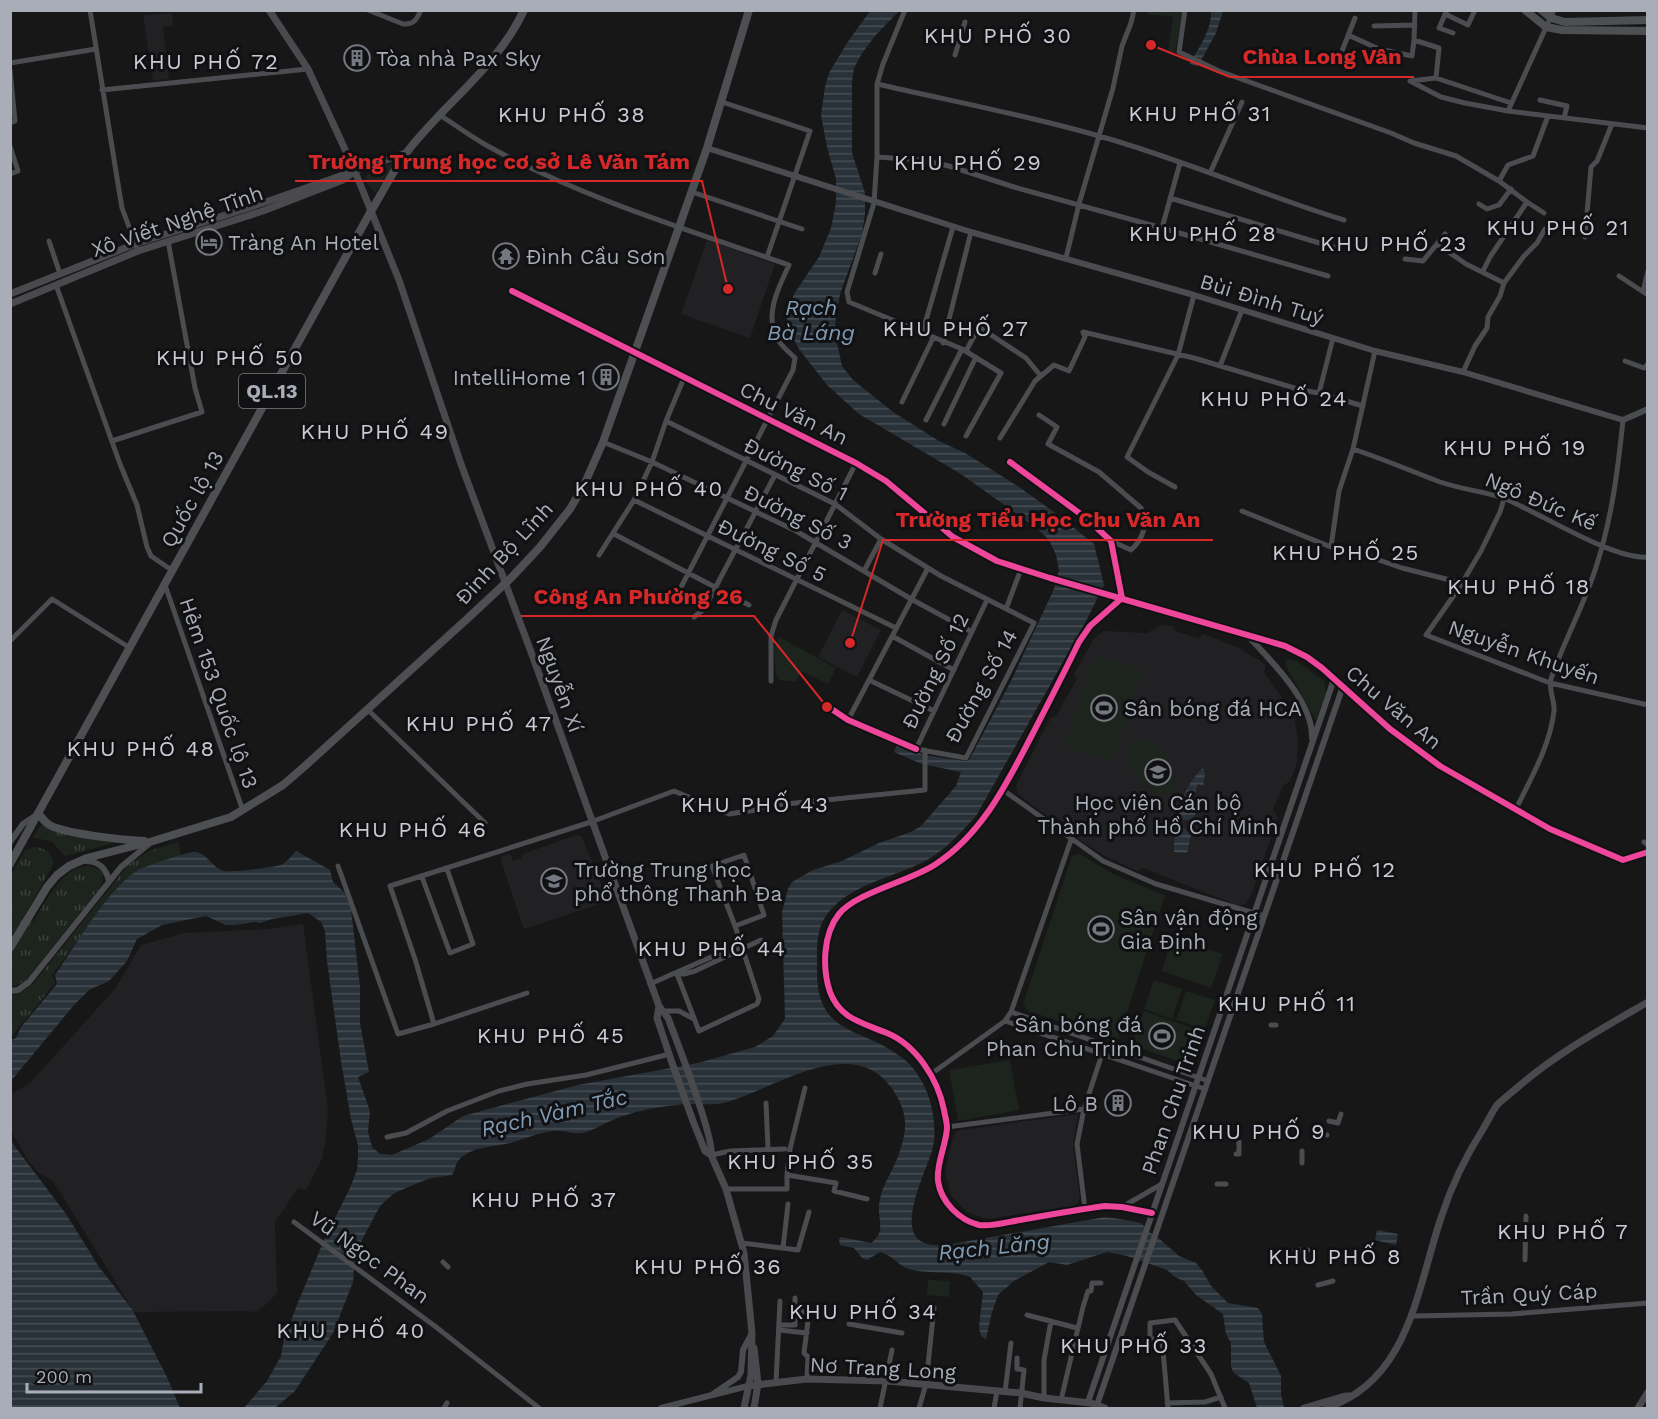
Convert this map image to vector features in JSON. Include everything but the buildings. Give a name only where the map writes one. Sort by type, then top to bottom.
[{"type":"main road","name":"Xô Viết Nghệ Tĩnh","points":[[10,294],[136,247],[343,180],[355,171],[406,153],[490,60],[524,10]]},
{"type":"main road","name":"Đinh Bộ Lĩnh","points":[[10,948],[52,880],[64,870],[81,860],[231,817],[283,785],[505,584],[540,547],[570,509],[584,485],[603,441],[680,228],[722,102],[749,10]]},
{"type":"main road","points":[[1525,10],[1546,27],[1562,30],[1647,31]]},
{"type":"main road","points":[[1541,10],[1565,22],[1647,20]]},
{"type":"main road","name":"Nguyễn Xí","points":[[270,11],[308,69],[355,171],[399,280],[461,465],[534,660],[650,984],[668,1018],[683,1059],[704,1121],[712,1150],[711,1155],[705,1151],[670,1057],[657,1018],[661,1008]]},
{"type":"main road","name":"Quốc lộ 13","points":[[10,864],[371,211],[406,153]]},
{"type":"main road","name":"Xô Viết Nghệ Tĩnh","points":[[10,304],[136,247],[168,241],[261,207]]},
{"type":"main road","name":"Đinh Bộ Lĩnh","points":[[38,813],[49,825],[60,829],[121,840],[153,841]]},
{"type":"main road","points":[[1304,1408],[1358,1393],[1386,1367],[1413,1316],[1420,1286],[1457,1172],[1497,1106],[1536,1071],[1647,1002]]},
{"type":"main road","points":[[711,1155],[726,1189],[742,1244],[752,1333],[751,1375],[744,1408]]},
{"type":"main road","points":[[752,1343],[755,1350],[758,1384],[754,1408]]},
{"type":"main road","name":"Nơ Trang Long","points":[[748,1386],[807,1379],[887,1381],[1022,1394],[1098,1406]]},
{"type":"main road","points":[[1638,1408],[1647,1392]]},
{"type":"main road","points":[[1326,1408],[1348,1401],[1351,1396]]},
{"type":"street","points":[[90,10],[120,196],[136,247]]},
{"type":"street","points":[[368,10],[409,25],[417,20],[422,10]]},
{"type":"street","points":[[905,10],[877,84],[877,157],[874,203],[847,292],[849,302],[964,350],[1001,372],[966,436]]},
{"type":"street","points":[[1066,258],[1079,204],[1113,88],[1122,45],[1134,10]]},
{"type":"street","points":[[1185,10],[1179,52],[1215,69],[1391,132],[1414,143],[1456,156],[1499,181],[1544,213]]},
{"type":"street","points":[[1348,35],[1379,49],[1412,56],[1415,10]]},
{"type":"street","points":[[1453,33],[1438,28],[1446,12],[1468,25],[1475,10]]},
{"type":"street","points":[[1508,111],[1552,14]]},
{"type":"street","points":[[1342,51],[1355,18]]},
{"type":"street","points":[[955,55],[965,22]]},
{"type":"street","points":[[1374,26],[1415,25]]},
{"type":"street","points":[[1414,40],[1439,48],[1437,78]]},
{"type":"street","points":[[10,63],[96,49]]},
{"type":"street","points":[[102,90],[308,69]]},
{"type":"street","points":[[10,70],[15,121],[10,123]]},
{"type":"street","points":[[1511,103],[1437,78],[1410,81],[1451,100],[1508,111],[1647,128]]},
{"type":"street","points":[[877,84],[1098,136],[1344,220]]},
{"type":"street","points":[[1540,100],[1567,106],[1564,118]]},
{"type":"street","points":[[722,102],[810,131],[767,257]]},
{"type":"street","points":[[1210,173],[1242,102]]},
{"type":"street","points":[[440,115],[488,146],[532,168],[645,215],[789,265],[776,296],[772,318],[777,339],[795,358],[793,370],[677,595]]},
{"type":"street","points":[[1499,181],[1508,165],[1533,156],[1548,116]]},
{"type":"street","points":[[1585,237],[1591,167],[1597,161],[1612,124]]},
{"type":"street","points":[[10,146],[18,171],[10,174]]},
{"type":"street","points":[[707,148],[795,177]]},
{"type":"street","points":[[877,157],[921,160],[949,166],[1014,187],[1329,276]]},
{"type":"street","points":[[1162,228],[1180,163]]},
{"type":"street","name":"Bùi Đình Tuý","points":[[795,177],[953,227],[1194,295],[1375,351],[1463,372],[1623,420]]},
{"type":"street","points":[[1479,204],[1487,209],[1499,205],[1511,189]]},
{"type":"street","points":[[692,192],[802,229]]},
{"type":"street","points":[[1170,198],[1336,248]]},
{"type":"street","points":[[1483,271],[1527,202]]},
{"type":"street","points":[[1463,372],[1475,346],[1487,328],[1488,317],[1500,296],[1504,283],[1537,243],[1545,229],[1550,231],[1557,222]]},
{"type":"street","points":[[922,334],[953,227]]},
{"type":"street","points":[[943,343],[971,232]]},
{"type":"street","points":[[1405,259],[1423,261],[1445,234]]},
{"type":"street","points":[[112,441],[202,412],[195,387],[168,241]]},
{"type":"street","points":[[49,242],[60,274]]},
{"type":"street","points":[[1437,244],[1466,264],[1504,283]]},
{"type":"street","points":[[875,273],[881,254]]},
{"type":"street","points":[[1619,276],[1645,293],[1647,271]]},
{"type":"street","points":[[56,285],[137,505],[147,547],[151,555],[173,571]]},
{"type":"street","name":"Chu Văn An","points":[[512,291],[856,463],[886,481],[953,537],[998,561],[1285,646],[1307,657],[1390,729],[1439,765],[1550,829],[1623,860],[1647,852]]},
{"type":"street","points":[[1175,487],[1127,457],[1178,356],[1194,295]]},
{"type":"street","points":[[1220,366],[1242,310]]},
{"type":"street","points":[[926,420],[979,327],[1026,358],[1040,375]]},
{"type":"street","points":[[1000,438],[1040,375],[1053,365],[1069,371],[1085,337],[1083,332],[1213,364],[1363,406]]},
{"type":"street","points":[[902,402],[933,338]]},
{"type":"street","points":[[1319,393],[1333,338]]},
{"type":"street","points":[[1331,547],[1339,491],[1353,449],[1375,351]]},
{"type":"street","points":[[944,424],[976,357]]},
{"type":"street","points":[[1625,361],[1644,368],[1647,364]]},
{"type":"street","points":[[599,555],[634,500],[652,462],[684,378]]},
{"type":"street","points":[[1516,809],[1540,761],[1554,709],[1550,683],[1597,567],[1603,546],[1618,474],[1623,420],[1647,409]]},
{"type":"street","points":[[1010,462],[1086,518],[1111,541],[1131,550],[1139,542],[1144,530],[1145,515],[1141,508],[1099,472],[1048,444],[1057,427],[1039,415]]},
{"type":"street","name":"Đường Số 1","points":[[666,421],[835,504],[881,538],[928,568],[1034,623]]},
{"type":"street","name":"Đường Số 3","points":[[603,441],[652,462],[816,542],[911,599],[972,632]]},
{"type":"street","name":"Ngô Đức Kế","points":[[1353,449],[1442,482],[1504,499],[1603,546],[1639,557],[1647,556]]},
{"type":"street","points":[[771,681],[771,636],[776,620],[856,463]]},
{"type":"street","points":[[694,617],[704,609],[775,475]]},
{"type":"street","points":[[1242,511],[1331,547],[1356,552],[1402,568],[1462,584],[1481,551],[1504,499]]},
{"type":"street","name":"Đường Số 5","points":[[634,500],[896,628]]},
{"type":"street","points":[[614,534],[749,605]]},
{"type":"street","points":[[864,571],[881,538]]},
{"type":"street","points":[[1111,541],[1122,598],[1090,626],[1079,642],[987,815],[954,850],[934,865],[840,912],[829,932],[826,975],[830,992],[838,1005],[855,1021],[888,1033],[904,1043],[932,1074],[942,1101],[947,1127],[938,1170],[940,1189],[950,1206],[966,1220],[988,1226],[1105,1206],[1152,1213]]},
{"type":"street","points":[[848,720],[928,568]]},
{"type":"street","points":[[1006,609],[1021,569]]},
{"type":"street","name":"Nguyễn Khuyến","points":[[1462,584],[1426,635],[1550,683],[1647,705]]},
{"type":"street","name":"Hẻm 153 Quốc lộ 13","points":[[165,585],[243,811]]},
{"type":"street","points":[[10,641],[52,599],[130,648]]},
{"type":"street","name":"Đường Số 12","points":[[925,753],[916,749],[987,600]]},
{"type":"street","name":"Đường Số 14","points":[[925,753],[966,758],[1034,623]]},
{"type":"street","name":"Phan Chu Trinh","points":[[1246,635],[1282,674],[1296,695],[1308,716],[1312,731],[1311,746]]},
{"type":"street","points":[[892,636],[954,670]]},
{"type":"street","name":"Phan Chu Trinh","points":[[1098,1406],[1129,1281],[1334,679]]},
{"type":"street","points":[[869,680],[934,711]]},
{"type":"street","name":"Phan Chu Trinh","points":[[1098,1406],[1343,686]]},
{"type":"street","name":"Đường Số 14","points":[[830,708],[848,720],[916,749]]},
{"type":"street","points":[[367,709],[485,823]]},
{"type":"street","points":[[434,1024],[390,886],[591,822],[674,792],[729,814],[766,806],[925,790],[925,753]]},
{"type":"street","points":[[1002,790],[1102,861],[1156,884],[1264,916]]},
{"type":"street","points":[[1292,802],[1302,806]]},
{"type":"street","points":[[10,842],[23,824],[38,813]]},
{"type":"street","points":[[932,1074],[1005,1021],[1011,1012],[1071,840]]},
{"type":"street","points":[[10,991],[18,990],[29,982],[121,867],[153,841]]},
{"type":"street","points":[[678,974],[699,1031],[757,1004],[759,999],[743,948],[712,866],[744,855],[764,915],[735,926]]},
{"type":"street","points":[[81,860],[101,865],[109,881]]},
{"type":"street","points":[[338,866],[398,1034],[526,993]]},
{"type":"street","points":[[422,877],[450,952],[473,944],[447,869]]},
{"type":"street","points":[[650,984],[678,974],[682,969],[705,963],[735,948],[743,948],[761,940]]},
{"type":"street","points":[[1227,994],[1236,998]]},
{"type":"street","points":[[661,1008],[679,1011],[693,1019]]},
{"type":"street","points":[[1011,1012],[1208,1081]]},
{"type":"street","points":[[1005,1021],[1204,1089]]},
{"type":"street","points":[[1085,1209],[1077,1144],[1084,1109],[1105,1045]]},
{"type":"street","points":[[387,1137],[406,1133],[453,1108],[499,1091],[670,1057]]},
{"type":"street","points":[[726,1189],[787,1189],[790,1149],[805,1088]]},
{"type":"street","points":[[765,1103],[768,1148]]},
{"type":"street","points":[[947,1127],[1084,1109]]},
{"type":"street","points":[[1329,1121],[1338,1123],[1341,1114]]},
{"type":"street","points":[[1315,1133],[1327,1135]]},
{"type":"street","points":[[1236,1154],[1239,1154],[1239,1143]]},
{"type":"street","points":[[711,1155],[768,1148],[785,1149]]},
{"type":"street","points":[[1302,1151],[1302,1162]]},
{"type":"street","points":[[1171,1158],[1180,1161]]},
{"type":"street","points":[[787,1175],[836,1183],[834,1191],[867,1199]]},
{"type":"street","points":[[1122,1207],[1162,1184]]},
{"type":"street","points":[[1217,1184],[1226,1184]]},
{"type":"street","points":[[787,1248],[788,1204]]},
{"type":"street","points":[[742,1244],[798,1250],[809,1212]]},
{"type":"street","points":[[1525,1260],[1526,1216]]},
{"type":"street","name":"Vũ Ngọc Phan","points":[[294,1222],[442,1331],[539,1408]]},
{"type":"street","points":[[1295,1250],[1308,1250]]},
{"type":"street","points":[[443,1262],[448,1267]]},
{"type":"street","points":[[1318,1285],[1333,1281]]},
{"type":"street","points":[[1061,1400],[1088,1291],[1091,1291],[1092,1283],[1101,1283]]},
{"type":"street","points":[[779,1328],[795,1325],[795,1298]]},
{"type":"street","points":[[776,1382],[780,1301]]},
{"type":"street","name":"Trần Quý Cáp","points":[[1413,1316],[1503,1314],[1647,1303]]},
{"type":"street","points":[[919,1408],[926,1384],[934,1308]]},
{"type":"street","points":[[795,1310],[809,1313],[804,1353],[807,1357],[807,1379]]},
{"type":"street","points":[[1027,1315],[1077,1328]]},
{"type":"street","points":[[1221,1397],[1205,1402],[1168,1406],[1162,1339],[1150,1339],[1150,1323],[1175,1320],[1211,1374],[1221,1397],[1225,1408]]},
{"type":"street","points":[[1044,1398],[1044,1360],[1051,1321]]},
{"type":"street","points":[[849,1324],[902,1332]]},
{"type":"street","points":[[779,1328],[807,1333]]},
{"type":"street","points":[[712,1395],[738,1377],[741,1372],[743,1350],[752,1333]]},
{"type":"street","points":[[994,1408],[1001,1392],[1011,1343]]},
{"type":"street","points":[[880,1408],[892,1350]]},
{"type":"street","points":[[1017,1358],[1017,1369],[1024,1370],[1020,1408]]},
{"type":"street","name":"Nơ Trang Long","points":[[661,1408],[748,1386]]},
{"type":"shaded area","points":[[172,13],[173,26],[163,27],[169,79],[153,81],[143,15]]},
{"type":"shaded area","points":[[707,240],[775,264],[750,338],[681,314]]},
{"type":"shaded area","points":[[842,610],[881,630],[857,677],[818,657]]},
{"type":"shaded area","name":"Học viện Cán bộ Thành phố Hồ Chí Minh","points":[[1161,625],[1172,626],[1175,631],[1198,638],[1204,634],[1239,648],[1266,665],[1264,672],[1285,702],[1292,705],[1298,740],[1297,763],[1290,781],[1283,786],[1273,809],[1278,818],[1246,904],[1239,906],[1143,868],[1137,871],[1103,855],[1078,839],[1078,833],[1057,818],[1050,818],[1018,794],[1016,785],[1051,717],[1056,716],[1077,679],[1074,674],[1094,638],[1104,631],[1147,633]]},
{"type":"shaded area","name":"Trường Trung học phổ thông Thanh Đa","points":[[576,835],[582,837],[608,901],[524,929],[500,857],[510,854],[513,861],[521,858],[523,854]]},
{"type":"shaded area","points":[[303,924],[328,1110],[326,1139],[322,1159],[306,1190],[298,1188],[275,1222],[277,1293],[253,1313],[250,1311],[134,1312],[53,1181],[38,1172],[29,1162],[11,1131],[10,1095],[30,1083],[115,989],[141,945],[184,933],[268,929]]},
{"type":"shaded area","points":[[1078,1114],[1073,1145],[1080,1199],[1075,1206],[987,1219],[967,1212],[951,1195],[945,1173],[956,1132]]},
{"type":"green space","points":[[1148,11],[1183,11],[1175,53],[1168,51],[1173,16],[1148,15]]},
{"type":"green space","points":[[395,162],[375,193],[367,184],[366,176],[374,170]]},
{"type":"green space","points":[[779,637],[836,668],[828,684],[801,671],[796,682],[780,680],[776,675],[774,649]]},
{"type":"green space","name":"Sân bóng đá HCA","points":[[1095,655],[1143,671],[1112,762],[1064,746]]},
{"type":"green space","points":[[1288,659],[1298,662],[1324,681],[1326,693],[1316,721],[1286,666],[1285,662]]},
{"type":"green space","points":[[1138,739],[1146,740],[1160,749],[1170,763],[1175,787],[1168,795],[1159,794],[1150,789],[1134,772],[1128,753],[1131,745]]},
{"type":"green space","points":[[41,825],[66,835],[118,842],[65,856],[52,842],[33,837]]},
{"type":"green space","points":[[178,842],[181,856],[162,861],[121,884],[52,975],[55,983],[11,1037],[11,995],[22,992],[33,984],[128,865],[149,851]]},
{"type":"green space","points":[[36,847],[49,852],[53,865],[24,917],[33,922],[60,882],[79,867],[89,866],[100,870],[103,874],[102,885],[29,977],[20,984],[11,986],[11,875],[25,850]]},
{"type":"green space","name":"Sân vận động Gia Định","points":[[1080,854],[1113,874],[1165,895],[1118,1040],[1028,1011],[1023,1004],[1072,856]]},
{"type":"green space","points":[[1172,938],[1223,954],[1211,988],[1162,971]]},
{"type":"green space","points":[[1154,980],[1182,989],[1172,1019],[1144,1009]]},
{"type":"green space","points":[[1186,991],[1215,1000],[1205,1029],[1176,1020]]},
{"type":"green space","name":"Sân bóng đá Phan Chu Trinh","points":[[1144,1011],[1192,1028],[1180,1062],[1131,1045]]},
{"type":"green space","points":[[1010,1060],[1019,1110],[958,1121],[949,1070]]},
{"type":"green space","points":[[928,1280],[950,1281],[949,1297],[927,1295]]},
{"type":"water","points":[[870,11],[899,11],[874,37],[854,68],[852,153],[865,193],[865,214],[862,234],[841,291],[836,312],[835,334],[842,366],[853,380],[893,412],[1019,487],[1094,544],[1104,585],[976,816],[950,843],[932,857],[853,892],[839,901],[828,913],[820,928],[818,938],[819,991],[824,1007],[833,1019],[844,1027],[886,1047],[905,1060],[922,1081],[927,1093],[933,1116],[934,1141],[914,1204],[913,1232],[920,1241],[936,1245],[952,1244],[1105,1217],[1141,1223],[1179,1256],[1196,1263],[1211,1286],[1228,1303],[1258,1308],[1262,1314],[1264,1342],[1281,1376],[1284,1408],[1257,1408],[1249,1383],[1234,1373],[1231,1367],[1231,1343],[1226,1334],[1223,1314],[1196,1295],[1184,1281],[1167,1270],[1127,1256],[1107,1252],[1067,1265],[1049,1262],[1014,1281],[998,1295],[986,1339],[981,1336],[979,1327],[983,1292],[970,1277],[913,1270],[880,1252],[867,1260],[862,1258],[854,1248],[840,1245],[841,1237],[871,1243],[876,1239],[880,1230],[880,1200],[895,1165],[905,1132],[905,1124],[898,1099],[877,1073],[857,1065],[836,1064],[790,1077],[727,1102],[683,1104],[650,1109],[618,1118],[582,1133],[548,1132],[480,1149],[460,1158],[452,1175],[431,1178],[393,1194],[380,1206],[355,1253],[353,1282],[333,1333],[295,1391],[275,1408],[244,1408],[267,1381],[281,1356],[284,1339],[297,1305],[357,1170],[358,1145],[341,1061],[325,931],[321,922],[308,913],[260,923],[236,925],[226,925],[206,916],[162,925],[137,939],[127,961],[109,981],[89,990],[74,1005],[11,1081],[11,1040],[16,1038],[21,1027],[57,984],[55,975],[103,904],[126,879],[138,870],[194,852],[203,855],[224,871],[283,864],[296,851],[330,870],[333,882],[344,892],[351,909],[360,987],[360,1023],[369,1072],[358,1077],[370,1111],[368,1132],[372,1147],[380,1154],[392,1155],[429,1139],[463,1116],[578,1085],[698,1063],[755,1047],[773,1036],[785,1019],[782,912],[792,882],[813,870],[842,861],[921,826],[956,786],[961,772],[922,764],[894,752],[898,742],[923,755],[969,760],[1011,681],[1054,589],[1059,570],[1056,555],[1049,540],[1038,529],[961,474],[859,414],[827,385],[799,349],[788,328],[787,316],[794,294],[819,257],[831,228],[836,203],[836,179],[821,115],[825,87],[829,73]]},
{"type":"water","points":[[1211,11],[1223,11],[1216,33],[1198,66],[1190,64],[1207,32]]},
{"type":"water","points":[[1203,768],[1205,773],[1203,786],[1198,784],[1192,801],[1198,803],[1194,819],[1182,820],[1180,825],[1191,835],[1187,853],[1174,852],[1175,830],[1180,807],[1189,786]]},
{"type":"water","points":[[10,1140],[66,1214],[99,1267],[132,1309],[167,1377],[180,1408],[11,1408]]},
{"type":"water","points":[[1377,1230],[1398,1234],[1396,1245],[1375,1240]]},
{"type":"cycle path","points":[[512,291],[856,463],[886,481],[953,537],[997,561],[1285,646],[1322,668],[1390,729],[1440,766],[1550,829],[1623,860],[1648,852]]},
{"type":"cycle path","points":[[1010,462],[1086,518],[1111,541],[1122,598],[1090,626],[1079,642],[1003,789],[967,838],[936,864],[858,899],[839,914],[827,941],[825,962],[827,983],[834,1001],[846,1014],[861,1023],[898,1038],[916,1054],[931,1075],[941,1098],[947,1126],[938,1168],[938,1181],[947,1203],[965,1219],[979,1225],[999,1224],[1105,1206],[1152,1213]]},
{"type":"cycle path","points":[[830,708],[848,720],[916,749]]},
{"type":"place","name":"Chùa Long Vân","points":[[1151,45]]},
{"type":"place","name":"Tòa nhà Pax Sky","points":[[357,58]]},
{"type":"place","name":"Tràng An Hotel","points":[[209,242]]},
{"type":"place","name":"Đình Cầu Sơn","points":[[506,256]]},
{"type":"place","name":"Trường Trung học cơ sở Lê Văn Tám","points":[[728,289]]},
{"type":"place","name":"IntelliHome 1","points":[[606,377]]},
{"type":"place","name":"Trường Tiểu Học Chu Văn An","points":[[850,643]]},
{"type":"place","name":"Công An Phường 26","points":[[827,707]]},
{"type":"place","name":"Sân bóng đá HCA","points":[[1104,708]]},
{"type":"place","name":"Học viện Cán bộ Thành phố Hồ Chí Minh","points":[[1158,772]]},
{"type":"place","name":"Trường Trung học phổ thông Thanh Đa","points":[[554,881]]},
{"type":"place","name":"Sân vận động Gia Định","points":[[1101,929]]},
{"type":"place","name":"Sân bóng đá Phan Chu Trinh","points":[[1162,1036]]},
{"type":"place","name":"Lô B","points":[[1118,1103]]},
{"type":"district","name":"KHU PHỐ 30","points":[[998,35]]},
{"type":"district","name":"KHU PHỐ 72","points":[[206,61]]},
{"type":"district","name":"KHU PHỐ 31","points":[[1200,113]]},
{"type":"district","name":"KHU PHỐ 38","points":[[572,114]]},
{"type":"district","name":"KHU PHỐ 29","points":[[968,162]]},
{"type":"district","name":"KHU PHỐ 21","points":[[1558,227]]},
{"type":"district","name":"KHU PHỐ 28","points":[[1203,233]]},
{"type":"district","name":"KHU PHỐ 23","points":[[1394,243]]},
{"type":"district","name":"KHU PHỐ 27","points":[[956,328]]},
{"type":"district","name":"KHU PHỐ 50","points":[[230,357]]},
{"type":"district","name":"KHU PHỐ 24","points":[[1274,398]]},
{"type":"district","name":"KHU PHỐ 49","points":[[375,431]]},
{"type":"district","name":"KHU PHỐ 19","points":[[1515,447]]},
{"type":"district","name":"KHU PHỐ 40","points":[[649,488]]},
{"type":"district","name":"KHU PHỐ 25","points":[[1346,552]]},
{"type":"district","name":"KHU PHỐ 18","points":[[1519,586]]},
{"type":"district","name":"KHU PHỐ 47","points":[[479,723]]},
{"type":"district","name":"KHU PHỐ 48","points":[[141,748]]},
{"type":"district","name":"KHU PHỐ 43","points":[[755,804]]},
{"type":"district","name":"KHU PHỐ 46","points":[[413,829]]},
{"type":"district","name":"KHU PHỐ 12","points":[[1325,869]]},
{"type":"district","name":"KHU PHỐ 44","points":[[712,948]]},
{"type":"district","name":"KHU PHỐ 11","points":[[1287,1003]]},
{"type":"district","name":"KHU PHỐ 45","points":[[551,1035]]},
{"type":"district","name":"KHU PHỐ 9","points":[[1259,1131]]},
{"type":"district","name":"KHU PHỐ 35","points":[[801,1161]]},
{"type":"district","name":"KHU PHỐ 37","points":[[544,1199]]},
{"type":"district","name":"KHU PHỐ 7","points":[[1563,1231]]},
{"type":"district","name":"KHU PHỐ 8","points":[[1335,1256]]},
{"type":"district","name":"KHU PHỐ 36","points":[[708,1266]]},
{"type":"district","name":"KHU PHỐ 34","points":[[863,1311]]},
{"type":"district","name":"KHU PHỐ 40","points":[[351,1330]]},
{"type":"district","name":"KHU PHỐ 33","points":[[1134,1345]]},
{"type":"water label","name":"Rạch Bà Láng","points":[[811,320]]},
{"type":"water label","name":"Rạch Vàm Tắc","points":[[554,1113]]},
{"type":"water label","name":"Rạch Lăng","points":[[994,1247]]}]
